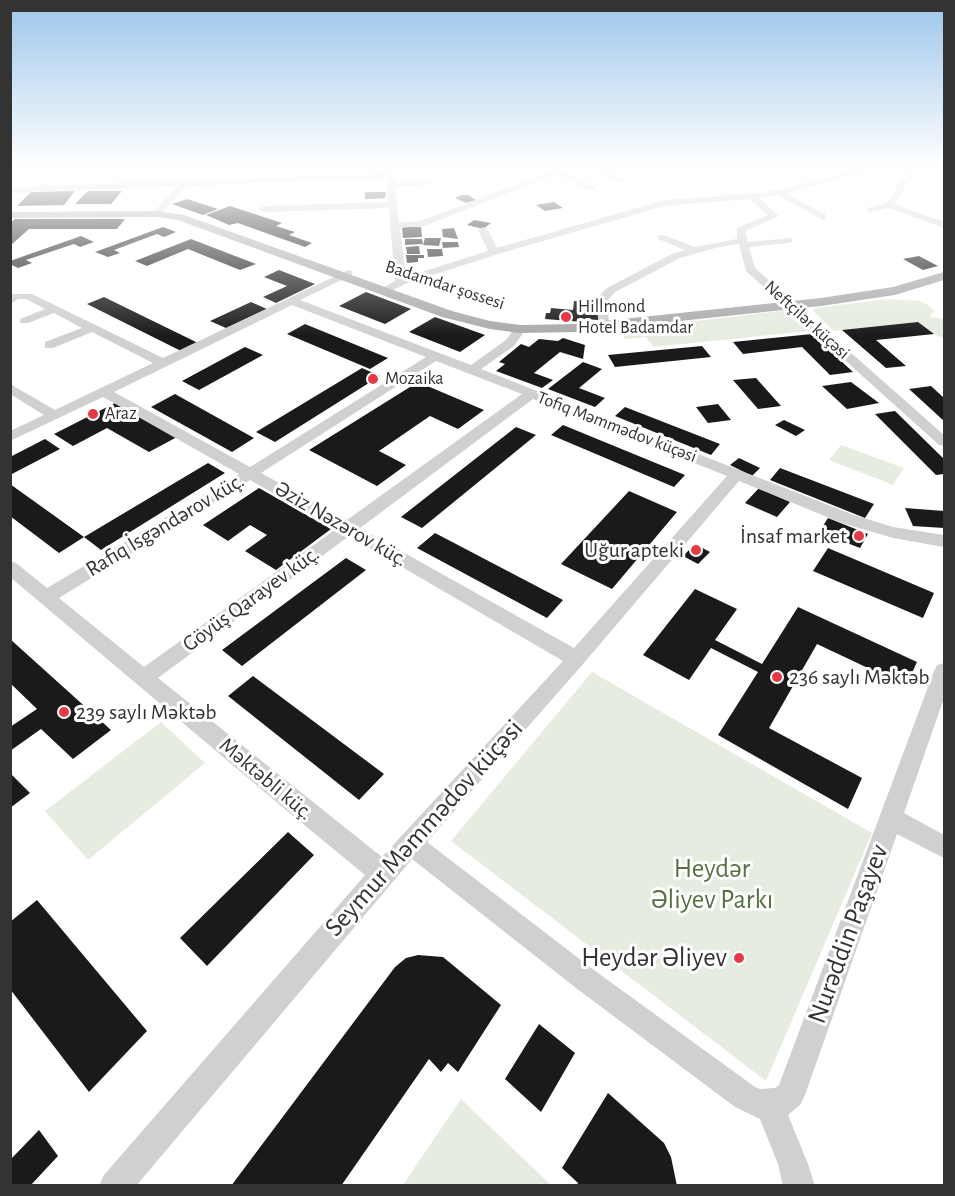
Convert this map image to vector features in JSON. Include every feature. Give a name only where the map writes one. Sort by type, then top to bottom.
[{"type":"main road","name":"Badamdar şossesi","points":[[202,225],[345,274],[392,287],[466,319],[520,329],[551,330],[603,326],[790,305],[895,291],[945,276]]},
{"type":"street","points":[[410,225],[394,226],[392,287],[494,252],[589,225]]},
{"type":"street","points":[[743,243],[740,230],[753,225]]},
{"type":"street","points":[[483,230],[494,252]]},
{"type":"street","points":[[662,237],[695,251]]},
{"type":"street","points":[[603,326],[602,299],[611,290],[676,256],[718,244],[789,240]]},
{"type":"street","name":"Neftçilər küçəsi","points":[[743,243],[750,269],[945,442]]},
{"type":"street","points":[[10,437],[345,274]]},
{"type":"street","points":[[10,300],[15,296],[28,296],[164,363]]},
{"type":"street","name":"Tofiq Məmmədov küçəsi","points":[[292,301],[532,393],[848,519],[893,532],[945,541]]},
{"type":"street","points":[[24,321],[55,309]]},
{"type":"street","points":[[49,345],[92,328]]},
{"type":"street","points":[[472,370],[510,343],[520,329]]},
{"type":"street","name":"Rafiq İsgəndərov küç.","points":[[46,597],[251,473],[435,356]]},
{"type":"street","points":[[10,388],[54,415]]},
{"type":"street","name":"Əziz Nəzərov küç.","points":[[104,392],[251,473],[576,659]]},
{"type":"street","name":"Göyüş Qarayev küç.","points":[[145,677],[532,393]]},
{"type":"street","name":"Seymur Məmmədov küçəsi","points":[[115,1185],[358,901],[576,659],[737,474]]},
{"type":"street","name":"Məktəbli küç.","points":[[10,567],[294,803],[384,874]]},
{"type":"street","name":"Nurəddin Paşayev","points":[[769,1105],[781,1103],[790,1095],[890,818],[936,718],[945,671]]},
{"type":"street","points":[[890,818],[945,847]]},
{"type":"street","points":[[411,844],[585,979],[745,1097],[757,1104],[769,1105],[799,1185]]},
{"type":"green space","points":[[889,299],[919,301],[928,305],[935,311],[930,317],[944,319],[944,338],[934,334],[918,322],[834,331],[814,312],[814,308]]},
{"type":"green space","points":[[788,310],[810,331],[653,347],[646,337],[625,339],[621,330]]},
{"type":"green space","points":[[841,445],[904,468],[893,485],[829,460]]},
{"type":"green space","name":"Heydər Əliyev Parkı","points":[[592,672],[872,833],[766,1081],[451,841]]},
{"type":"green space","points":[[161,722],[205,763],[88,860],[45,811]]},
{"type":"green space","points":[[461,1099],[551,1185],[403,1185]]},
{"type":"building","points":[[10,225],[120,225],[117,229],[29,229],[10,246]]},
{"type":"building","points":[[243,225],[278,225],[276,226],[295,232],[289,235],[312,243],[305,247]]},
{"type":"building","points":[[467,225],[489,225],[483,229]]},
{"type":"building","points":[[163,227],[176,232],[164,237],[157,234],[114,250],[120,253],[108,257],[95,252]]},
{"type":"building","points":[[402,227],[421,227],[422,237],[403,238]]},
{"type":"building","points":[[454,228],[458,239],[443,237],[442,229]]},
{"type":"building","points":[[81,236],[94,242],[80,247],[74,244],[26,260],[32,263],[18,268],[10,264],[10,261]]},
{"type":"building","points":[[425,238],[441,238],[439,246],[423,245]]},
{"type":"building","points":[[191,239],[256,264],[240,270],[188,249],[147,266],[135,261]]},
{"type":"building","points":[[405,239],[422,239],[423,244],[405,245]]},
{"type":"building","points":[[442,242],[458,242],[459,247],[443,248]]},
{"type":"building","points":[[419,246],[420,254],[407,254],[406,247]]},
{"type":"building","points":[[427,249],[442,249],[443,256],[428,257]]},
{"type":"building","points":[[406,255],[424,255],[424,258],[418,258],[418,262],[407,263]]},
{"type":"building","points":[[919,256],[938,266],[923,270],[903,259]]},
{"type":"building","points":[[279,270],[315,284],[276,303],[263,297],[287,286],[264,277]]},
{"type":"building","points":[[366,292],[411,309],[385,324],[339,306]]},
{"type":"building","points":[[104,297],[198,343],[181,351],[87,304]]},
{"type":"building","points":[[574,301],[600,303],[599,320],[583,319],[583,322],[545,319],[546,313],[550,313],[551,308],[573,310]]},
{"type":"building","points":[[251,302],[267,309],[226,328],[210,321]]},
{"type":"building","points":[[435,317],[485,335],[460,352],[409,332]]},
{"type":"building","points":[[918,322],[934,334],[876,340],[906,366],[886,368],[842,330]]},
{"type":"building","points":[[305,324],[388,358],[370,369],[287,334]]},
{"type":"building","points":[[812,334],[853,372],[830,375],[802,347],[743,354],[733,342]]},
{"type":"building","points":[[563,338],[585,345],[583,359],[560,352],[534,373],[553,380],[542,388],[496,371],[505,364],[499,362],[521,344],[529,347],[539,339],[558,341]]},
{"type":"building","points":[[702,346],[711,357],[615,367],[608,355]]},
{"type":"building","points":[[245,347],[263,355],[199,390],[182,381]]},
{"type":"building","points":[[583,362],[602,369],[579,388],[605,398],[595,407],[548,389]]},
{"type":"building","points":[[362,368],[380,376],[275,442],[256,432]]},
{"type":"building","points":[[756,378],[781,406],[758,409],[733,380]]},
{"type":"building","points":[[418,382],[484,410],[458,429],[430,416],[379,451],[406,465],[377,486],[309,450]]},
{"type":"building","points":[[851,382],[879,403],[847,409],[822,386]]},
{"type":"building","points":[[931,386],[944,398],[944,421],[909,389]]},
{"type":"building","points":[[175,394],[254,438],[232,452],[151,407]]},
{"type":"building","points":[[115,403],[177,437],[149,452],[107,428],[73,446],[54,434]]},
{"type":"building","points":[[718,404],[731,420],[708,423],[696,407]]},
{"type":"building","points":[[625,407],[720,444],[711,455],[615,416]]},
{"type":"building","points":[[895,411],[944,459],[944,474],[936,475],[875,414]]},
{"type":"building","points":[[784,420],[805,430],[796,436],[775,425]]},
{"type":"building","points":[[563,425],[685,475],[674,487],[551,435]]},
{"type":"building","points":[[516,427],[536,435],[422,528],[401,517]]},
{"type":"building","points":[[45,439],[60,449],[10,475],[10,457]]},
{"type":"building","points":[[739,458],[760,468],[752,476],[730,465]]},
{"type":"building","points":[[208,463],[225,473],[101,550],[84,537]]},
{"type":"building","points":[[780,468],[874,504],[865,518],[770,480]]},
{"type":"building","points":[[10,484],[84,537],[59,553],[10,516]]},
{"type":"building","points":[[259,488],[331,529],[276,570],[245,551],[267,535],[250,525],[228,541],[203,525]]},
{"type":"building","points":[[759,488],[790,502],[777,517],[745,503]]},
{"type":"building","points":[[629,491],[677,512],[612,589],[561,564]]},
{"type":"building","points":[[905,508],[944,511],[944,528],[913,526]]},
{"type":"building","points":[[828,518],[868,534],[860,548],[819,532]]},
{"type":"building","points":[[435,533],[563,600],[547,618],[417,548]]},
{"type":"building","points":[[695,544],[710,552],[698,564],[683,556]]},
{"type":"building","points":[[828,548],[934,593],[923,618],[813,571]]},
{"type":"building","points":[[346,558],[366,570],[242,666],[222,650]]},
{"type":"building","points":[[695,589],[737,609],[715,640],[762,664],[798,607],[917,662],[906,686],[817,644],[769,728],[862,778],[848,809],[718,735],[758,672],[711,648],[689,680],[643,655]]},
{"type":"building","points":[[10,639],[111,730],[73,759],[41,729],[10,751],[10,727],[37,709],[10,683]]},
{"type":"building","points":[[253,676],[384,774],[359,800],[228,696]]},
{"type":"building","points":[[10,773],[30,793],[10,808]]},
{"type":"building","points":[[288,832],[314,855],[207,966],[180,938]]},
{"type":"building","points":[[37,900],[147,1031],[89,1092],[10,989],[10,922]]},
{"type":"building","points":[[418,955],[443,957],[501,1005],[458,1072],[448,1063],[441,1072],[429,1059],[341,1186],[231,1186],[395,967],[406,958]]},
{"type":"building","points":[[539,1024],[575,1053],[541,1112],[505,1079]]},
{"type":"building","points":[[608,1093],[664,1143],[671,1157],[677,1186],[577,1186],[578,1183],[562,1168]]},
{"type":"building","points":[[39,1130],[58,1156],[30,1186],[10,1186],[10,1160]]},
{"type":"place","name":"Hillmond Hotel Badamdar","points":[[566,317]]},
{"type":"place","name":"Mozaika","points":[[373,379]]},
{"type":"place","name":"Araz","points":[[93,414]]},
{"type":"place","name":"İnsaf market","points":[[859,536]]},
{"type":"place","name":"Uğur apteki","points":[[696,550]]},
{"type":"place","name":"236 saylı Məktəb","points":[[777,677]]},
{"type":"place","name":"239 saylı Məktəb","points":[[64,712]]},
{"type":"place","name":"Heydər Əliyev","points":[[739,958]]}]
